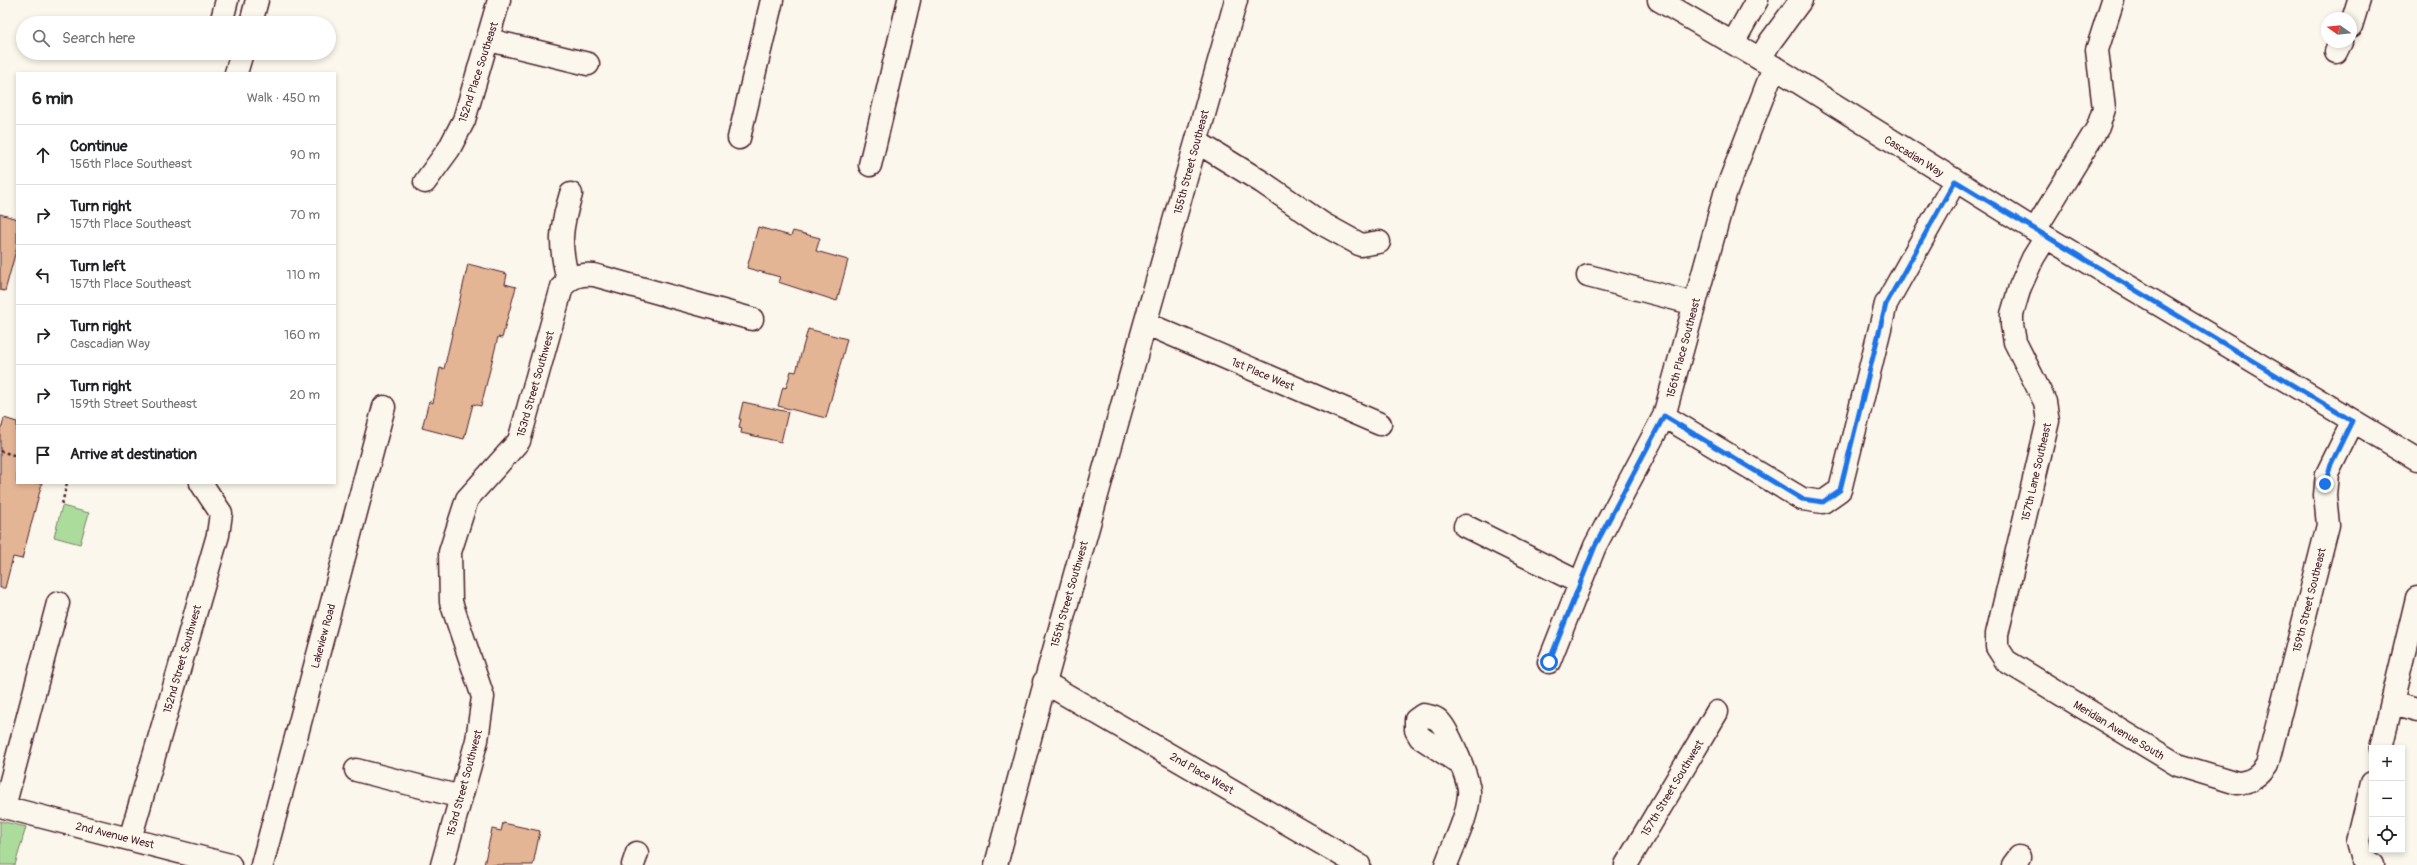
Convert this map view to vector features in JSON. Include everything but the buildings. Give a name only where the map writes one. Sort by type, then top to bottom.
[{"type":"street","points":[[223,16],[227,0]]},
{"type":"street","points":[[253,16],[257,0]]},
{"type":"street","name":"152nd Place Southeast","points":[[424,182],[449,150],[464,120],[489,40],[499,0]]},
{"type":"street","points":[[739,138],[772,0]]},
{"type":"street","points":[[870,165],[909,0]]},
{"type":"street","name":"155th Street Southeast","points":[[1147,324],[1236,0]]},
{"type":"street","points":[[1733,43],[1757,0]]},
{"type":"street","name":"156th Place Southeast","points":[[1549,662],[1595,546],[1664,416],[1725,194],[1767,63],[1770,42],[1801,0]]},
{"type":"street","name":"157th Lane Southeast","points":[[1997,647],[1997,634],[2048,421],[2045,402],[2015,342],[2012,314],[2041,234],[2098,127],[2104,109],[2097,50],[2113,0]]},
{"type":"street","points":[[2355,12],[2359,0]]},
{"type":"street","name":"Cascadian Way","points":[[1667,2],[2041,234],[2417,460]]},
{"type":"street","points":[[489,40],[588,64]]},
{"type":"street","points":[[236,72],[240,60]]},
{"type":"street","points":[[1197,142],[1262,182],[1323,224],[1361,245],[1379,242]]},
{"type":"street","points":[[1664,416],[1802,499],[1823,502],[1840,490],[1886,304],[1955,181]]},
{"type":"street","points":[[571,194],[562,225],[561,243],[568,280],[580,274],[594,275],[752,319]]},
{"type":"street","points":[[1588,276],[1695,304]]},
{"type":"street","name":"153rd Street Southwest","points":[[442,865],[478,740],[483,696],[451,602],[450,552],[467,499],[519,441],[562,287],[568,280]]},
{"type":"street","name":"1st Place West","points":[[1147,324],[1380,424]]},
{"type":"street","name":"155th Street Southwest","points":[[996,865],[1044,682],[1147,324]]},
{"type":"street","name":"Lakeview Road","points":[[262,865],[384,407]]},
{"type":"street","name":"159th Street Southeast","points":[[2255,778],[2262,772],[2270,758],[2328,525],[2325,495],[2327,474],[2352,421]]},
{"type":"street","name":"152nd Street Southwest","points":[[130,839],[218,535],[221,513],[202,484]]},
{"type":"street","points":[[1465,526],[1580,583]]},
{"type":"street","points":[[2382,745],[2417,598]]},
{"type":"street","points":[[2,807],[58,603]]},
{"type":"street","name":"Meridian Avenue South","points":[[1997,647],[2006,661],[2178,765],[2237,783],[2246,782],[2255,778]]},
{"type":"street","name":"2nd Place West","points":[[1044,682],[1359,865]]},
{"type":"street","points":[[2392,703],[2417,710]]},
{"type":"street","name":"157th Street Southwest","points":[[1626,865],[1718,712]]},
{"type":"street","points":[[1446,865],[1465,814],[1470,794],[1467,777],[1459,763]]},
{"type":"street","points":[[356,770],[461,797]]},
{"type":"street","points":[[2368,862],[2358,842],[2369,796]]},
{"type":"street","name":"2nd Avenue West","points":[[2,807],[230,865]]},
{"type":"path","points":[[0,451],[16,456]]},
{"type":"path","points":[[62,504],[67,484]]},
{"type":"green space","points":[[62,506],[89,513],[80,544],[54,537]]},
{"type":"green space","points":[[0,821],[26,827],[15,865],[0,865]]},
{"type":"route","points":[[1549,662],[1595,546],[1664,416],[1802,499],[1823,502],[1840,490],[1886,304],[1955,181],[2352,421],[2331,464],[2325,484]]}]
